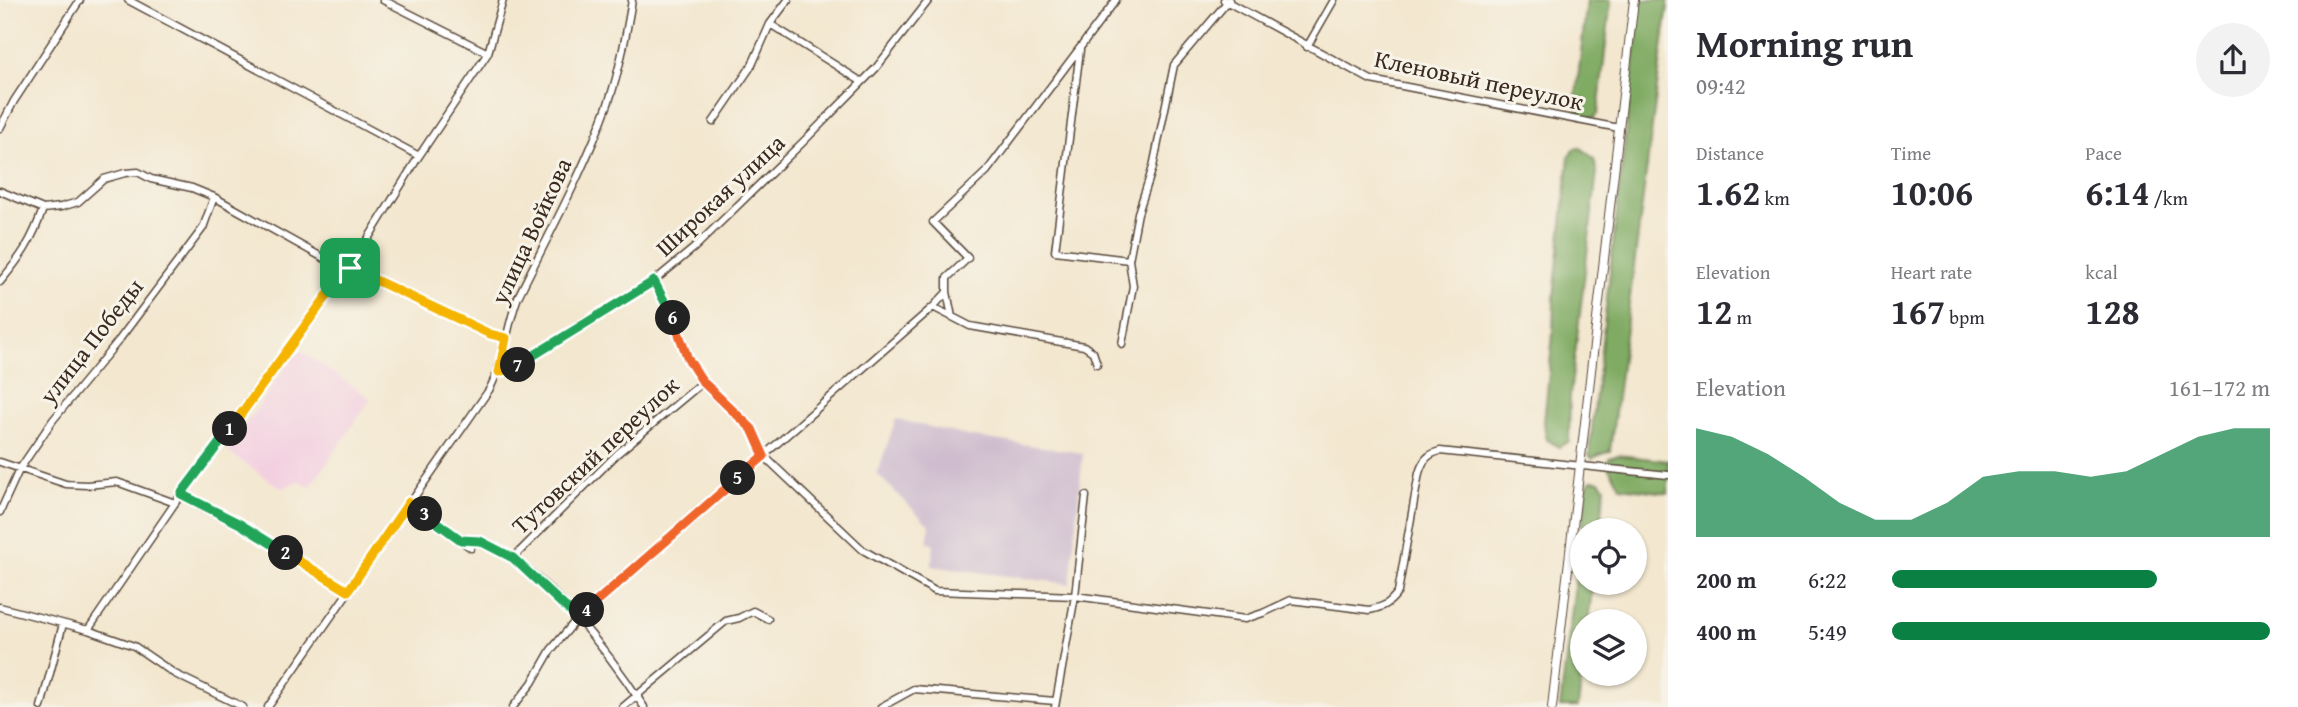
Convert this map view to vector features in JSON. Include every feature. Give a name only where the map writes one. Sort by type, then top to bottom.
[{"type":"street","points":[[0,128],[14,101],[80,0]]},
{"type":"street","points":[[128,0],[419,156]]},
{"type":"street","points":[[383,0],[488,53]]},
{"type":"street","points":[[88,630],[174,503],[348,269],[488,53],[503,0]]},
{"type":"street","name":"улица Войкова","points":[[270,706],[499,372],[518,297],[591,149],[609,102],[622,54],[632,0]]},
{"type":"street","points":[[712,122],[752,65],[770,24],[788,0]]},
{"type":"street","name":"Широкая улица","points":[[499,372],[525,361],[654,281],[694,248],[862,82],[897,44],[929,0]]},
{"type":"street","points":[[952,317],[947,278],[968,258],[933,222],[987,171],[1115,0]]},
{"type":"street","points":[[1307,47],[1334,0]]},
{"type":"street","points":[[1552,707],[1633,0]]},
{"type":"street","points":[[1122,344],[1133,286],[1129,260],[1138,213],[1153,167],[1174,65],[1227,1]]},
{"type":"street","name":"Кленовый переулок","points":[[1227,1],[1371,80],[1619,128]]},
{"type":"street","points":[[770,24],[862,82]]},
{"type":"street","points":[[1081,48],[1055,251],[1129,260]]},
{"type":"street","points":[[0,191],[43,209],[61,207],[78,202],[104,179],[138,172],[151,179],[192,188],[215,197],[348,269],[490,334],[506,338]]},
{"type":"street","name":"улица Победы","points":[[0,512],[19,470],[53,420],[119,340],[199,234],[215,197]]},
{"type":"street","points":[[0,282],[34,236],[43,209]]},
{"type":"street","points":[[654,281],[675,321],[688,359],[703,382],[752,429],[764,456],[863,550],[935,591],[1075,596],[1245,619],[1292,600],[1369,610],[1382,608],[1388,605],[1398,592],[1419,473],[1426,458],[1440,451],[1668,475]]},
{"type":"street","points":[[513,707],[532,683],[551,650],[577,618],[827,401],[947,292]]},
{"type":"street","points":[[933,307],[970,326],[1084,346],[1093,352],[1097,364]]},
{"type":"street","name":"Тутовский переулок","points":[[513,558],[618,453],[703,382]]},
{"type":"street","points":[[0,462],[66,484],[117,482],[174,503]]},
{"type":"street","points":[[181,494],[264,538],[348,591]]},
{"type":"street","points":[[881,707],[914,689],[1055,704],[1075,596],[1086,496]]},
{"type":"street","points":[[409,502],[471,548]]},
{"type":"street","points":[[461,540],[480,541],[513,558],[577,618],[644,707]]},
{"type":"street","points":[[0,607],[88,630],[134,646],[175,674],[243,707]]},
{"type":"street","points":[[623,707],[726,621],[753,611],[768,619]]},
{"type":"street","points":[[41,707],[63,624]]},
{"type":"shaded area","points":[[299,349],[371,399],[310,487],[298,481],[282,489],[227,451]]},
{"type":"shaded area","points":[[896,419],[967,436],[1083,453],[1070,584],[931,566],[934,544],[927,541],[930,526],[877,474]]},
{"type":"green space","points":[[1587,0],[1611,0],[1598,113],[1594,118],[1580,117],[1575,104]]},
{"type":"green space","points":[[1641,0],[1668,0],[1668,4],[1610,451],[1592,458],[1589,455]]},
{"type":"green space","points":[[1581,148],[1594,159],[1597,172],[1570,396],[1569,441],[1559,447],[1546,439],[1544,422],[1569,157],[1573,149]]},
{"type":"green space","points":[[1618,455],[1668,461],[1668,493],[1621,487],[1607,465],[1609,458]]},
{"type":"green space","points":[[1591,480],[1600,481],[1605,487],[1601,518],[1583,518],[1587,486]]},
{"type":"green space","points":[[1574,595],[1591,595],[1590,609],[1572,609]]},
{"type":"green space","points":[[1570,625],[1570,686],[1580,686],[1578,707],[1560,707]]},
{"type":"route","points":[[350,268],[490,334],[506,338],[499,372],[525,361],[654,281],[675,321],[688,359],[703,382],[752,429],[764,456],[577,618],[513,558],[480,541],[461,540],[409,502],[348,591],[264,538],[181,494],[345,271],[350,268]]}]
